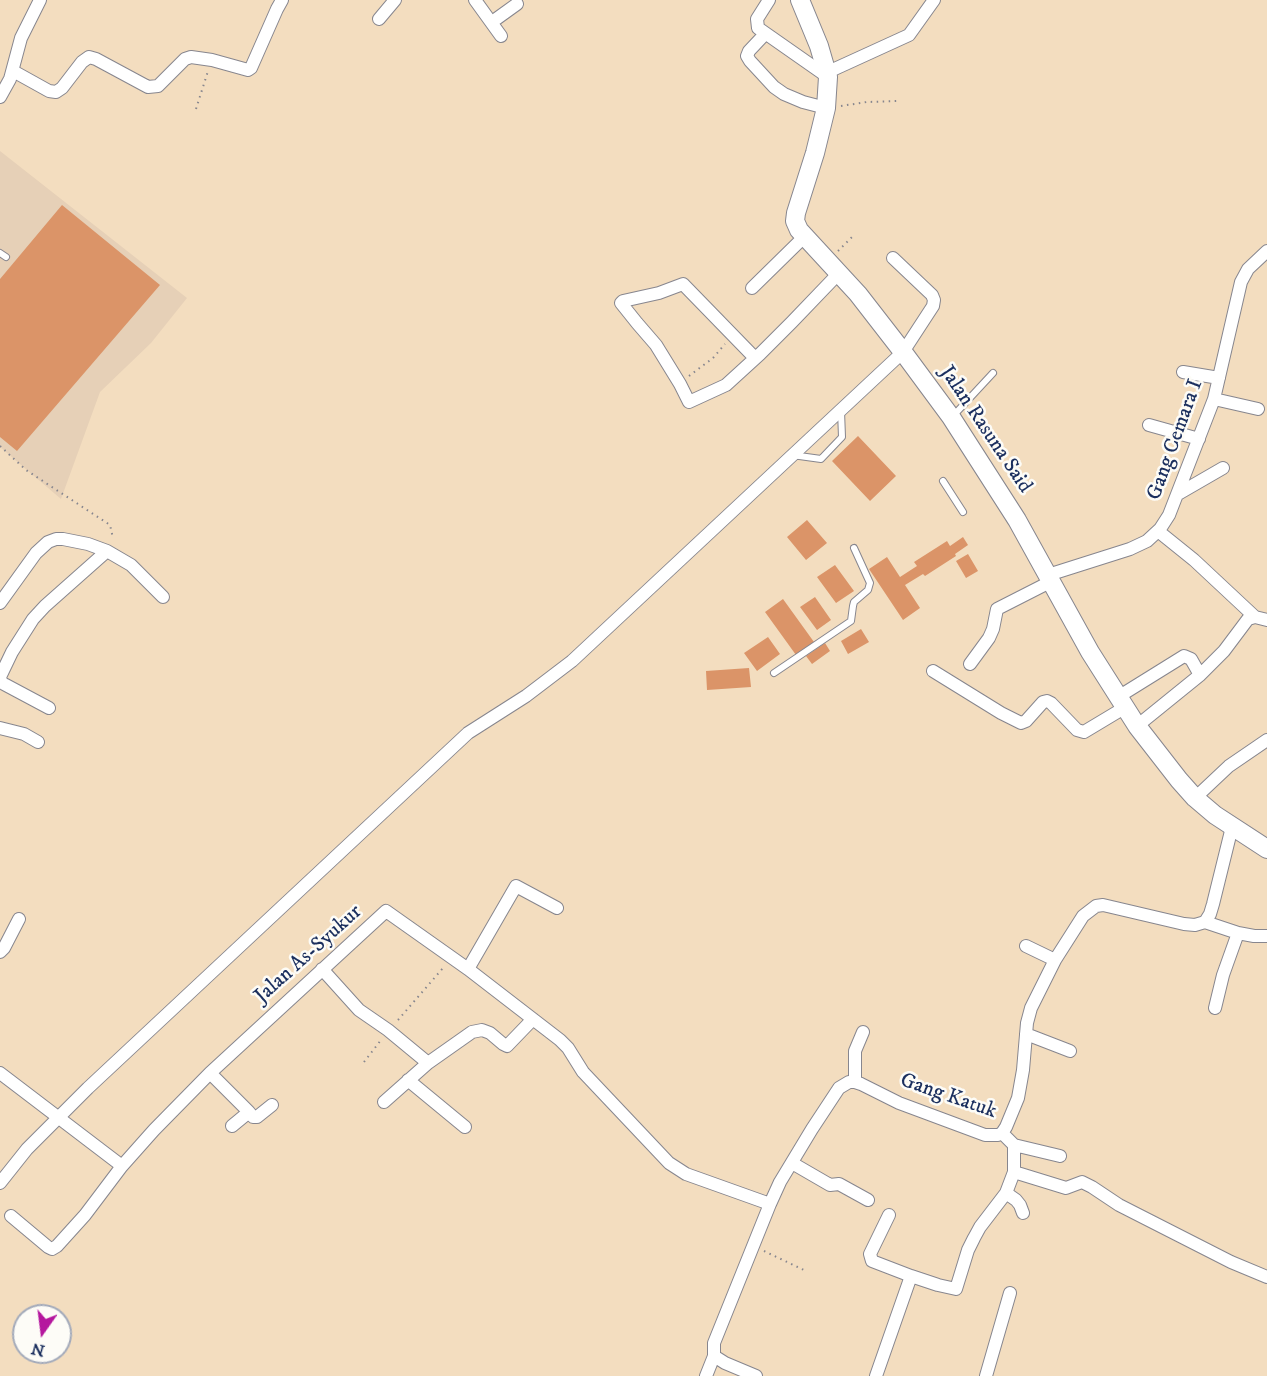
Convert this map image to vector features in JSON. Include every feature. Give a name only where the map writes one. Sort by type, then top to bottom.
[{"type":"main road","name":"Jalan Rasuna Said","points":[[799,1],[812,27],[828,74],[826,108],[796,213],[795,221],[799,230],[858,294],[951,417],[1012,511],[1090,652],[1137,726],[1195,798],[1232,827],[1267,849]]},
{"type":"street","points":[[0,97],[13,71],[21,38],[40,0]]},
{"type":"street","points":[[13,71],[49,91],[56,92],[88,57],[153,88],[158,86],[185,59],[191,57],[212,60],[246,70],[251,69],[282,0]]},
{"type":"street","points":[[379,19],[395,0]]},
{"type":"street","points":[[475,0],[501,36]]},
{"type":"street","points":[[769,0],[757,19],[758,28],[828,74],[909,35],[934,0]]},
{"type":"street","points":[[492,22],[517,4]]},
{"type":"street","points":[[765,34],[749,51],[747,56],[750,61],[774,87],[784,94],[826,108]]},
{"type":"street","points":[[752,288],[804,237]]},
{"type":"street","name":"Gang Cemara I","points":[[970,663],[989,638],[997,609],[1050,578],[1130,549],[1147,541],[1158,531],[1169,515],[1178,494],[1214,399],[1241,282],[1248,268],[1267,251]]},
{"type":"street","points":[[0,1183],[27,1149],[97,1080],[468,733],[526,696],[572,661],[903,352],[933,306],[934,300],[932,295],[893,258]]},
{"type":"street","points":[[755,358],[683,284],[621,303],[656,345],[689,402],[726,385],[755,358],[839,273]]},
{"type":"street","points":[[1183,372],[1219,378]]},
{"type":"street","points":[[1214,399],[1257,409]]},
{"type":"street","points":[[1149,425],[1198,439]]},
{"type":"street","points":[[1178,494],[1223,468]]},
{"type":"street","points":[[1158,531],[1261,619]]},
{"type":"street","points":[[0,603],[36,553],[48,542],[63,539],[107,551],[131,565],[163,597]]},
{"type":"street","points":[[49,708],[4,684],[0,677],[12,652],[33,619],[107,551]]},
{"type":"street","points":[[1137,726],[1200,675],[1224,651],[1248,619],[1261,619]]},
{"type":"street","points":[[933,671],[1021,723],[1043,702],[1047,701],[1077,730],[1084,732],[1184,656],[1191,659],[1200,675]]},
{"type":"street","points":[[0,728],[24,734],[39,742]]},
{"type":"street","points":[[1195,798],[1229,766],[1267,740]]},
{"type":"street","points":[[1205,922],[1213,904],[1232,827]]},
{"type":"street","points":[[468,969],[516,886],[557,908]]},
{"type":"street","name":"Gang Katuk","points":[[855,1082],[899,1103],[985,1135],[998,1135],[1006,1127],[1018,1098],[1031,1008],[1055,960],[1083,916],[1096,906],[1102,904],[1184,924],[1195,925],[1205,922],[1238,933],[1267,936]]},
{"type":"street","name":"Jalan As-Syukur","points":[[11,1216],[48,1247],[52,1249],[57,1246],[154,1130],[210,1073],[386,911],[468,969],[560,1040],[568,1048],[583,1072],[669,1163],[686,1174],[770,1204]]},
{"type":"street","points":[[0,952],[18,919]]},
{"type":"street","points":[[1215,1008],[1222,975],[1238,933]]},
{"type":"street","points":[[1026,946],[1055,960]]},
{"type":"street","points":[[322,969],[359,1010],[388,1030],[428,1063]]},
{"type":"street","points":[[384,1102],[428,1063],[472,1032],[482,1030],[490,1033],[507,1046],[533,1018]]},
{"type":"street","points":[[706,1376],[714,1356],[714,1343],[770,1204],[812,1129],[839,1088],[849,1082],[855,1082],[855,1050],[863,1032]]},
{"type":"street","points":[[1026,1034],[1070,1051]]},
{"type":"street","points":[[0,1073],[122,1166]]},
{"type":"street","points":[[210,1073],[254,1117],[260,1116],[272,1105]]},
{"type":"street","points":[[408,1080],[465,1127]]},
{"type":"street","points":[[232,1126],[249,1112]]},
{"type":"street","points":[[1002,1133],[1014,1145],[1060,1156]]},
{"type":"street","points":[[889,1215],[870,1254],[872,1261],[938,1286],[961,1292],[958,1279],[968,1250],[980,1227],[1006,1193],[1014,1172],[1014,1145]]},
{"type":"street","points":[[792,1163],[830,1185],[839,1184],[868,1200]]},
{"type":"street","points":[[1014,1172],[1066,1188],[1082,1182],[1119,1205],[1231,1262],[1267,1277]]},
{"type":"street","points":[[1006,1193],[1016,1200],[1023,1213]]},
{"type":"street","points":[[876,1376],[911,1276]]},
{"type":"street","points":[[986,1376],[1011,1293]]},
{"type":"street","points":[[714,1356],[756,1376]]},
{"type":"lane","points":[[951,417],[993,373]]},
{"type":"lane","points":[[792,455],[821,459],[842,437],[841,410]]},
{"type":"lane","points":[[943,481],[963,512]]},
{"type":"lane","points":[[774,673],[851,621],[854,602],[868,590],[870,583],[854,549]]},
{"type":"path","points":[[196,109],[212,60]]},
{"type":"path","points":[[826,108],[867,102],[898,101]]},
{"type":"path","points":[[680,384],[713,358],[733,335]]},
{"type":"path","points":[[0,446],[26,470],[110,525]]},
{"type":"path","points":[[364,1062],[388,1030],[452,958]]},
{"type":"path","points":[[753,1245],[806,1271]]},
{"type":"shaded area","points":[[0,151],[187,298],[151,343],[100,392],[61,499],[0,447]]},
{"type":"building","points":[[62,205],[160,285],[17,451],[0,437],[0,279]]},
{"type":"building","points":[[858,436],[896,476],[870,501],[832,461]]},
{"type":"building","points":[[807,520],[827,543],[806,560],[787,537]]},
{"type":"building","points":[[963,537],[968,545],[955,554],[956,556],[925,576],[923,574],[905,585],[920,608],[903,620],[869,569],[887,557],[900,577],[917,566],[914,562],[947,541],[950,546]]},
{"type":"building","points":[[968,554],[978,571],[966,578],[956,561]]},
{"type":"building","points":[[835,565],[854,591],[836,603],[817,577]]},
{"type":"building","points":[[815,597],[831,620],[817,630],[800,607]]},
{"type":"building","points":[[783,599],[814,642],[796,655],[765,612]]},
{"type":"building","points":[[861,629],[869,642],[848,654],[841,641]]},
{"type":"building","points":[[768,637],[780,654],[757,671],[744,653]]},
{"type":"building","points":[[825,643],[830,651],[812,664],[806,656]]},
{"type":"building","points":[[749,668],[751,687],[707,690],[706,671]]}]
